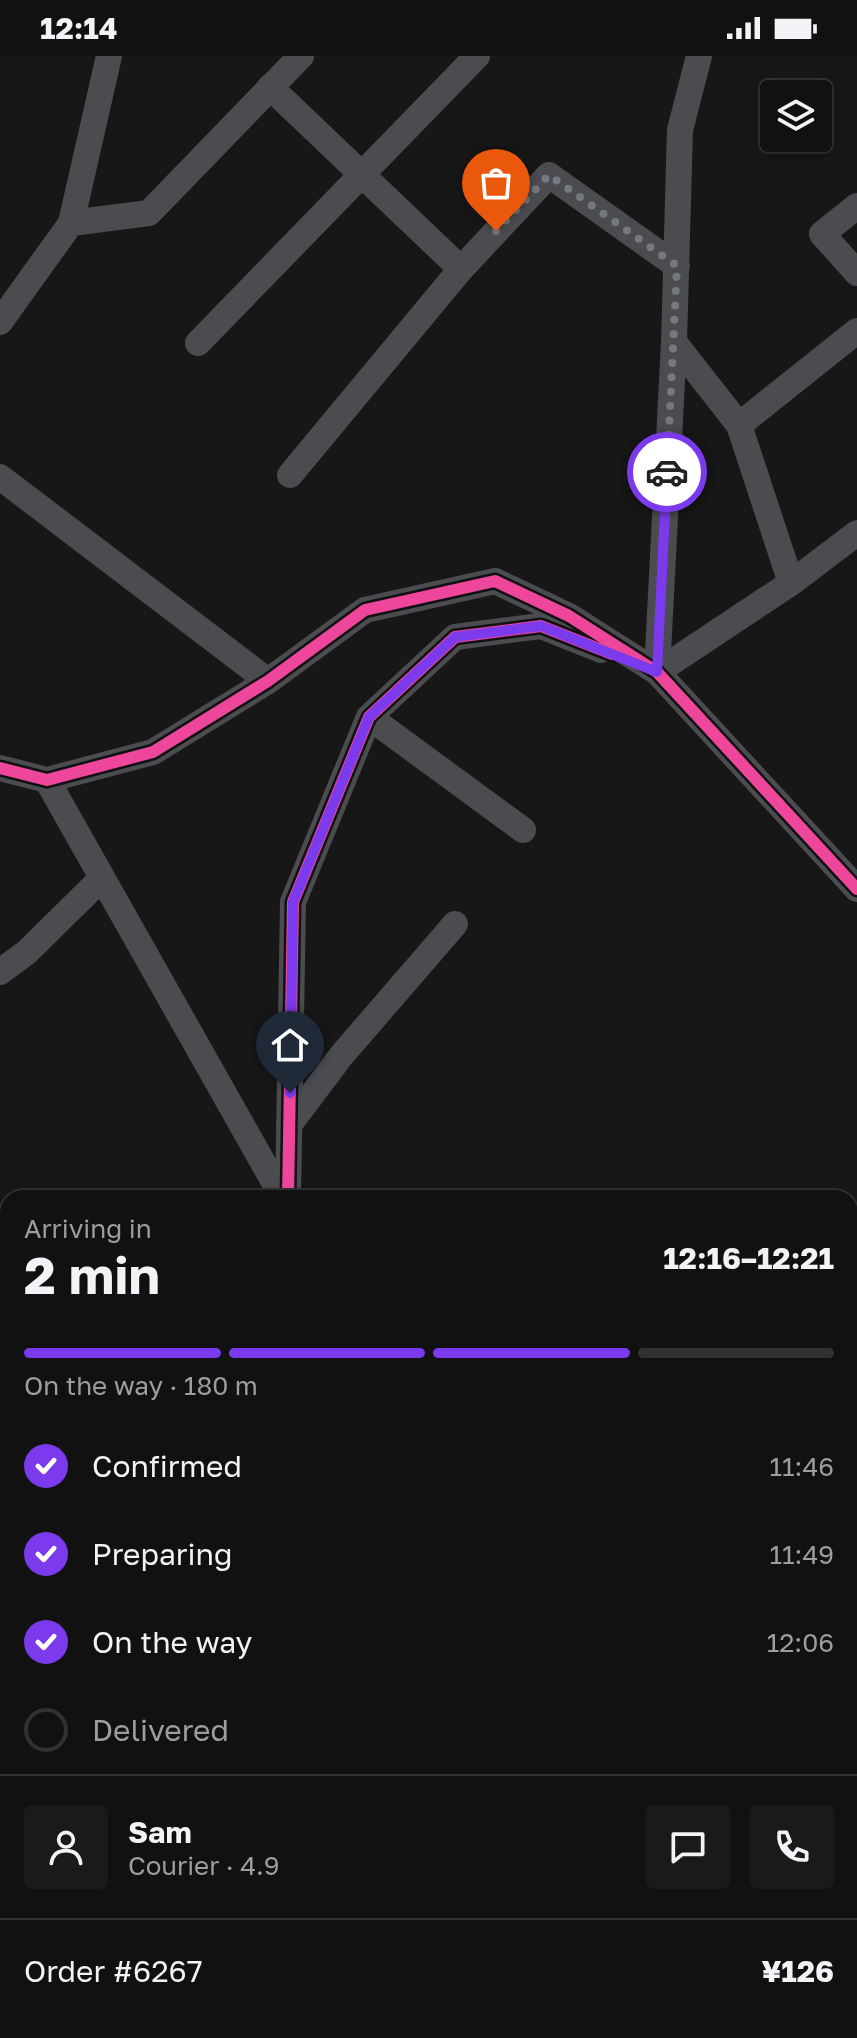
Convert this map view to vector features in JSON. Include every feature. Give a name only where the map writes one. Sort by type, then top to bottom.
[{"type":"street","points":[[0,322],[71,223],[109,56]]},
{"type":"street","points":[[71,223],[149,213],[301,56]]},
{"type":"street","points":[[198,343],[477,56]]},
{"type":"street","points":[[657,672],[674,342],[680,130],[699,56]]},
{"type":"street","points":[[270,87],[461,269]]},
{"type":"street","points":[[290,475],[461,269],[549,175],[677,266]]},
{"type":"street","points":[[857,206],[822,234],[857,273]]},
{"type":"street","points":[[739,425],[857,331]]},
{"type":"street","points":[[674,342],[739,425],[791,583]]},
{"type":"street","points":[[0,477],[268,681]]},
{"type":"street","points":[[657,672],[791,583],[857,533]]},
{"type":"street","points":[[0,768],[47,780],[153,752],[268,681],[365,610],[495,581],[569,616],[657,672],[857,889]]},
{"type":"street","points":[[285,1190],[293,902],[369,717],[455,637],[541,626],[657,672]]},
{"type":"street","points":[[369,717],[523,830]]},
{"type":"street","points":[[47,780],[280,1190]]},
{"type":"street","points":[[0,972],[27,952],[102,878]]},
{"type":"street","points":[[289,1125],[341,1056],[455,924]]},
{"type":"cycle path","points":[[0,768],[47,780],[153,752],[268,681],[365,610],[495,581],[569,616],[657,672],[857,889]]},
{"type":"cycle path","points":[[288,1190],[293,902],[369,717],[455,637],[541,626],[612,654]]},
{"type":"way so far","points":[[496,231],[549,175],[677,266],[667,472]]},
{"type":"route","points":[[290,1093],[293,902],[369,717],[455,637],[541,626],[657,672],[667,472]]}]
